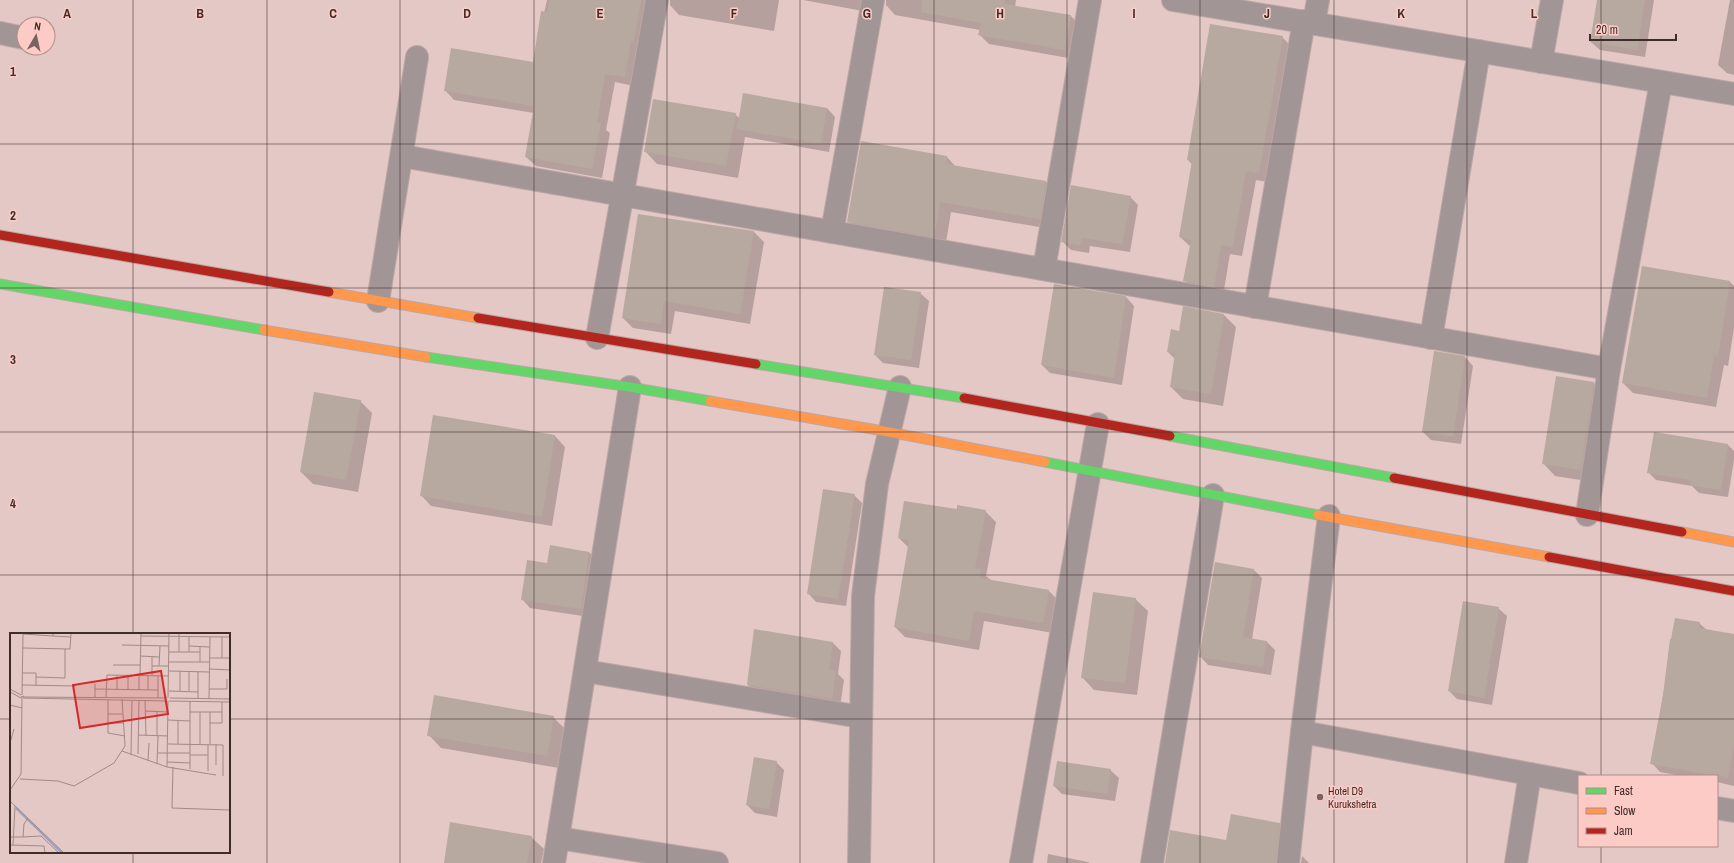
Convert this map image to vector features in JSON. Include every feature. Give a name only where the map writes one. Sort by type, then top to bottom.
[{"type":"main road","points":[[0,235],[597,338],[950,395],[1098,424],[1734,542]]},
{"type":"main road","points":[[0,284],[379,350],[630,387],[889,432],[1213,495],[1734,591]]},
{"type":"street","points":[[597,338],[657,0]]},
{"type":"street","points":[[832,232],[874,0]]},
{"type":"street","points":[[1044,269],[1090,0]]},
{"type":"street","points":[[1173,0],[1734,94]]},
{"type":"street","points":[[1255,306],[1309,22],[1318,0]]},
{"type":"street","points":[[1541,62],[1552,0]]},
{"type":"street","points":[[0,33],[16,36]]},
{"type":"street","points":[[1431,338],[1479,51]]},
{"type":"street","points":[[378,301],[402,156],[416,57]]},
{"type":"street","points":[[1587,515],[1609,369],[1661,82]]},
{"type":"street","points":[[402,156],[1609,369]]},
{"type":"street","points":[[554,863],[630,387]]},
{"type":"street","points":[[858,863],[863,596],[877,484],[900,387]]},
{"type":"street","points":[[1021,863],[1098,424]]},
{"type":"street","points":[[1152,863],[1213,495]]},
{"type":"street","points":[[1288,863],[1302,732],[1329,516]]},
{"type":"street","points":[[585,671],[861,717]]},
{"type":"street","points":[[1302,732],[1578,783]]},
{"type":"street","points":[[1516,863],[1530,774]]},
{"type":"street","points":[[1718,808],[1734,811]]},
{"type":"street","points":[[558,838],[717,863]]},
{"type":"building","points":[[549,0],[641,0],[634,41],[631,41],[625,77],[605,74],[597,122],[601,123],[592,169],[525,157],[534,106],[444,91],[451,48],[533,62],[541,11],[548,12]]},
{"type":"building","points":[[922,0],[1005,0],[1004,4],[1071,15],[1065,50],[978,35],[981,23],[921,12]]},
{"type":"building","points":[[1597,0],[1645,0],[1637,50],[1590,42]]},
{"type":"building","points":[[1210,24],[1283,36],[1259,173],[1246,171],[1233,247],[1221,245],[1214,287],[1183,281],[1191,240],[1179,237],[1192,161],[1187,160]]},
{"type":"building","points":[[743,93],[827,108],[821,144],[737,129]]},
{"type":"building","points":[[653,99],[736,113],[726,166],[644,152]]},
{"type":"building","points":[[861,141],[947,156],[946,164],[1046,181],[1040,219],[940,202],[934,237],[847,222]]},
{"type":"building","points":[[1071,185],[1131,196],[1122,244],[1082,238],[1080,245],[1061,242]]},
{"type":"building","points":[[638,214],[754,231],[740,314],[664,301],[661,324],[622,318]]},
{"type":"building","points":[[1642,266],[1730,281],[1718,356],[1714,355],[1707,398],[1622,383]]},
{"type":"building","points":[[1054,284],[1126,296],[1114,378],[1041,365]]},
{"type":"building","points":[[884,287],[921,292],[911,360],[874,355]]},
{"type":"building","points":[[1183,306],[1224,314],[1211,394],[1170,387],[1175,353],[1167,352],[1171,329],[1179,331]]},
{"type":"building","points":[[1434,351],[1465,356],[1453,437],[1422,432]]},
{"type":"building","points":[[1556,376],[1594,382],[1581,470],[1542,464]]},
{"type":"building","points":[[314,392],[361,400],[346,480],[300,472]]},
{"type":"building","points":[[433,415],[555,435],[542,517],[420,496]]},
{"type":"building","points":[[1654,432],[1728,444],[1721,490],[1690,485],[1691,480],[1647,473]]},
{"type":"building","points":[[823,489],[855,494],[838,599],[807,594]]},
{"type":"building","points":[[904,501],[957,509],[957,505],[986,510],[975,568],[981,569],[980,578],[1049,590],[1043,623],[974,611],[969,641],[894,627],[909,540],[898,538]]},
{"type":"building","points":[[550,545],[589,552],[581,609],[521,600],[527,560],[547,563]]},
{"type":"building","points":[[1215,562],[1254,569],[1243,637],[1267,641],[1263,667],[1199,657]]},
{"type":"building","points":[[1093,592],[1136,598],[1125,683],[1081,678]]},
{"type":"building","points":[[1463,601],[1499,607],[1484,698],[1448,691]]},
{"type":"building","points":[[1675,618],[1700,622],[1699,628],[1734,634],[1734,745],[1728,778],[1650,764],[1663,695]]},
{"type":"building","points":[[754,629],[833,642],[829,670],[836,671],[832,699],[747,685]]},
{"type":"building","points":[[434,695],[554,716],[547,756],[427,736]]},
{"type":"building","points":[[754,757],[777,761],[769,809],[746,805]]},
{"type":"building","points":[[1057,761],[1111,769],[1107,794],[1053,786]]},
{"type":"building","points":[[1231,814],[1280,823],[1276,863],[1165,863],[1170,830],[1226,840]]},
{"type":"building","points":[[450,822],[532,836],[527,863],[444,863]]},
{"type":"traffic: fast","points":[[0,284],[264,330]]},
{"type":"traffic: fast","points":[[426,357],[630,387],[710,401]]},
{"type":"traffic: fast","points":[[756,364],[964,398]]},
{"type":"traffic: fast","points":[[1170,436],[1394,478]]},
{"type":"traffic: fast","points":[[1045,462],[1318,515]]},
{"type":"traffic: slow","points":[[329,292],[478,318]]},
{"type":"traffic: slow","points":[[264,330],[426,357]]},
{"type":"traffic: slow","points":[[710,401],[889,432],[1045,462]]},
{"type":"traffic: slow","points":[[1318,515],[1549,557]]},
{"type":"traffic: slow","points":[[1682,532],[1734,542]]},
{"type":"traffic: jam","points":[[0,235],[329,292]]},
{"type":"traffic: jam","points":[[478,318],[756,364]]},
{"type":"traffic: jam","points":[[964,398],[1170,436]]},
{"type":"traffic: jam","points":[[1394,478],[1682,532]]},
{"type":"traffic: jam","points":[[1549,557],[1734,591]]},
{"type":"place","name":"Hotel D9 Kurukshetra","points":[[1320,797]]}]
